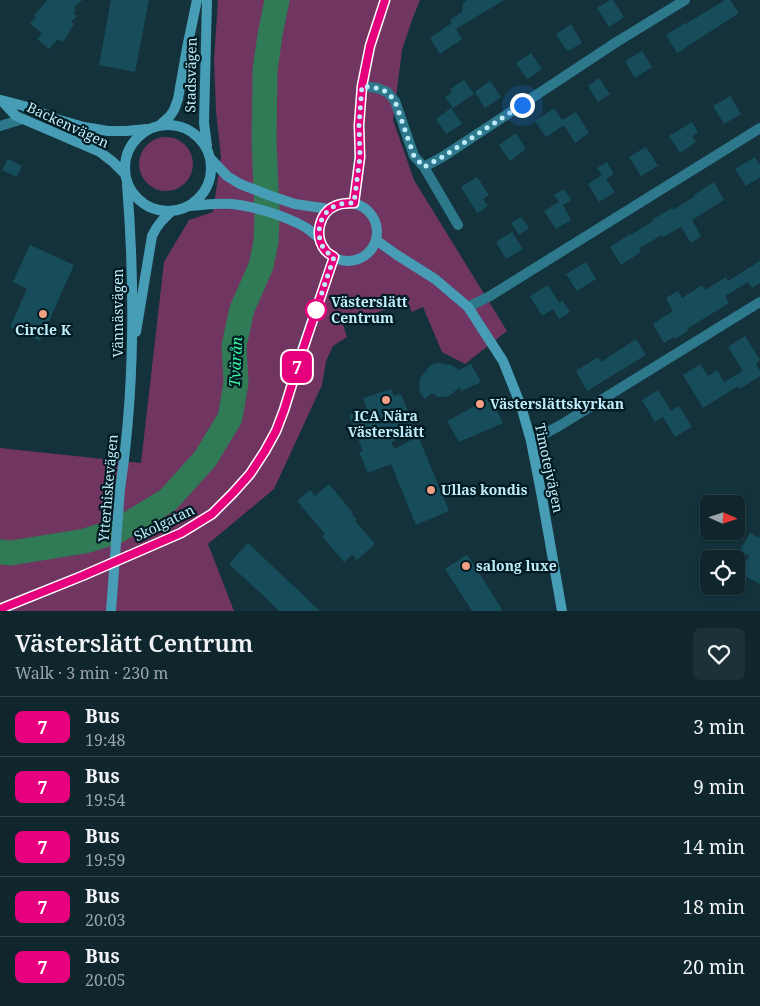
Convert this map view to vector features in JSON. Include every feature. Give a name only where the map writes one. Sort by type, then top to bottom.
[{"type":"street","name":"Stadsvägen","points":[[160,125],[174,110],[178,98],[197,0]]},
{"type":"street","name":"Stadsvägen","points":[[207,0],[204,123],[209,154]]},
{"type":"street","points":[[354,203],[360,157],[359,125],[362,86],[370,46],[386,0]]},
{"type":"street","points":[[424,167],[444,156],[615,43],[685,0]]},
{"type":"street","points":[[362,86],[377,88],[387,92],[395,101],[414,156],[424,167],[458,225]]},
{"type":"street","name":"Backenvägen","points":[[0,100],[16,116],[100,152],[113,162],[126,179]]},
{"type":"street","name":"Backenvägen","points":[[0,100],[24,106],[56,119],[84,127],[108,131],[148,129]]},
{"type":"street","points":[[0,126],[23,119]]},
{"type":"street","points":[[319,238],[304,226],[290,220],[234,204],[160,211],[150,208],[140,202],[133,194],[126,179],[124,163],[127,153],[139,135],[148,129],[160,125],[174,125],[188,129],[199,138],[227,176],[240,184],[295,204],[329,208]]},
{"type":"street","points":[[468,307],[490,296],[760,128]]},
{"type":"street","points":[[180,209],[200,197],[208,185],[211,172],[209,154]]},
{"type":"street","name":"Vännäsvägen","points":[[126,179],[132,276],[131,367]]},
{"type":"street","points":[[345,203],[354,203],[370,213],[375,221],[377,230],[376,240],[370,252],[358,260],[344,262],[324,249],[319,238],[319,226],[322,217],[329,208],[345,203]]},
{"type":"street","name":"Vännäsvägen","points":[[131,367],[152,236],[162,220],[180,209]]},
{"type":"street","name":"Timotejvägen","points":[[376,240],[435,279],[468,307],[503,361],[531,441],[562,611]]},
{"type":"street","name":"Skolgatan","points":[[0,609],[181,533],[212,514],[233,493],[250,474],[276,431],[334,257]]},
{"type":"street","points":[[531,441],[559,426],[760,302]]},
{"type":"street","name":"Ytterhiskevägen","points":[[111,611],[131,367]]},
{"type":"shaded area","points":[[218,0],[420,0],[402,50],[393,120],[414,180],[507,331],[465,364],[442,352],[423,307],[412,312],[407,302],[343,324],[347,337],[333,346],[326,361],[322,385],[274,489],[208,544],[234,611],[0,611],[0,448],[141,463],[164,262],[189,220],[213,212],[221,157],[216,111],[214,60]]},
{"type":"shaded area","points":[[161,137],[171,137],[181,141],[189,149],[193,164],[189,179],[181,187],[171,191],[161,191],[151,187],[143,179],[139,169],[139,159],[143,149],[151,141]]},
{"type":"building","points":[[48,0],[82,0],[74,8],[76,10],[73,13],[77,16],[71,22],[74,24],[63,42],[58,39],[49,49],[37,39],[42,34],[30,23],[36,17],[34,15]]},
{"type":"building","points":[[111,0],[149,0],[135,72],[99,65]]},
{"type":"building","points":[[467,0],[504,0],[456,29],[462,39],[440,54],[430,38],[452,23],[450,20],[462,12],[463,3]]},
{"type":"building","points":[[613,0],[624,17],[609,27],[597,8]]},
{"type":"building","points":[[725,0],[730,0],[739,13],[677,53],[666,35]]},
{"type":"building","points":[[571,24],[582,43],[570,50],[566,50],[556,34]]},
{"type":"building","points":[[642,51],[652,67],[635,78],[625,61]]},
{"type":"building","points":[[531,53],[542,69],[527,79],[516,63]]},
{"type":"building","points":[[599,78],[610,94],[598,102],[588,86]]},
{"type":"building","points":[[464,80],[474,94],[453,108],[445,97],[452,92],[450,89]]},
{"type":"building","points":[[490,81],[501,97],[485,108],[475,92]]},
{"type":"building","points":[[730,96],[741,114],[724,124],[713,106]]},
{"type":"building","points":[[451,108],[462,124],[446,134],[436,119]]},
{"type":"building","points":[[554,108],[562,120],[576,112],[589,133],[575,143],[564,125],[546,137],[535,121]]},
{"type":"building","points":[[692,122],[698,132],[692,136],[696,142],[680,153],[669,136]]},
{"type":"building","points":[[516,133],[526,149],[510,161],[499,145]]},
{"type":"building","points":[[646,147],[658,166],[641,176],[629,157]]},
{"type":"building","points":[[755,157],[760,165],[760,177],[746,186],[735,169]]},
{"type":"building","points":[[8,159],[22,166],[17,177],[2,170]]},
{"type":"building","points":[[607,162],[614,174],[606,179],[615,192],[599,202],[588,184],[602,175],[597,168]]},
{"type":"building","points":[[477,177],[489,195],[483,199],[488,206],[477,213],[461,187]]},
{"type":"building","points":[[714,182],[724,200],[692,220],[701,236],[691,243],[681,227],[639,248],[641,252],[621,265],[610,247],[672,208],[673,210]]},
{"type":"building","points":[[564,189],[571,200],[563,205],[571,220],[556,229],[544,211],[559,202],[554,195]]},
{"type":"building","points":[[521,217],[529,228],[519,235],[511,223]]},
{"type":"building","points":[[512,232],[523,249],[506,259],[496,242]]},
{"type":"building","points":[[30,245],[74,265],[40,341],[10,327],[27,289],[13,282]]},
{"type":"building","points":[[760,261],[760,283],[752,288],[748,282],[725,296],[729,303],[687,329],[688,331],[675,339],[674,337],[664,343],[653,324],[673,311],[666,298],[678,291],[682,298],[702,285],[705,290],[726,277],[728,281]]},
{"type":"building","points":[[586,262],[596,279],[577,291],[566,274]]},
{"type":"building","points":[[548,285],[559,303],[563,301],[570,312],[559,319],[553,309],[542,316],[530,296]]},
{"type":"building","points":[[745,336],[760,360],[756,364],[760,371],[760,376],[740,389],[738,386],[703,408],[683,375],[700,364],[708,376],[717,370],[724,382],[743,371],[728,347]]},
{"type":"building","points":[[636,339],[646,355],[587,391],[576,371],[598,357],[601,362]]},
{"type":"building","points":[[439,363],[451,365],[459,370],[471,364],[481,382],[461,391],[460,387],[449,396],[438,397],[432,393],[425,399],[420,393],[419,384],[421,377],[429,367]]},
{"type":"building","points":[[391,389],[394,396],[401,394],[412,426],[391,443],[395,449],[418,436],[449,511],[416,525],[391,464],[368,473],[359,452],[363,451],[349,415],[367,408],[363,398]]},
{"type":"building","points":[[658,390],[671,411],[679,406],[692,427],[675,437],[663,417],[655,422],[642,400]]},
{"type":"building","points":[[490,398],[503,423],[459,442],[447,421]]},
{"type":"building","points":[[329,484],[353,513],[357,520],[355,521],[375,544],[357,560],[352,555],[344,562],[322,536],[325,534],[297,501],[310,490],[315,496]]},
{"type":"building","points":[[750,533],[759,538],[760,535],[760,584],[745,576],[745,563],[749,556],[745,554],[745,550],[741,550]]},
{"type":"building","points":[[248,543],[320,611],[279,611],[229,564]]},
{"type":"building","points":[[467,555],[503,611],[472,611],[445,569]]},
{"type":"waterway","name":"Tvärån","points":[[0,552],[11,553],[85,541],[117,531],[168,500],[205,459],[230,418],[236,383],[234,346],[242,309],[261,266],[266,242],[265,70],[277,0]]},
{"type":"bus line","name":"7","points":[[0,609],[181,533],[212,514],[250,474],[265,451],[276,431],[284,410],[334,257],[324,249],[319,238],[319,226],[322,217],[329,208],[345,203],[354,203],[360,157],[359,125],[362,86],[370,46],[385,0]]},
{"type":"place","name":"Västerslätt Centrum","points":[[316,310]]},
{"type":"place","name":"Circle K","points":[[43,314]]},
{"type":"place","name":"ICA Nära Västerslätt","points":[[386,400]]},
{"type":"place","name":"Västerslättskyrkan","points":[[480,404]]},
{"type":"place","name":"Ullas kondis","points":[[431,490]]},
{"type":"place","name":"salong luxe","points":[[466,566]]},
{"type":"route","points":[[316,310],[334,257],[324,249],[319,238],[319,226],[322,217],[329,208],[345,203],[354,203],[360,157],[359,125],[362,86],[377,88],[387,92],[395,101],[414,156],[424,167],[522,105]]}]
